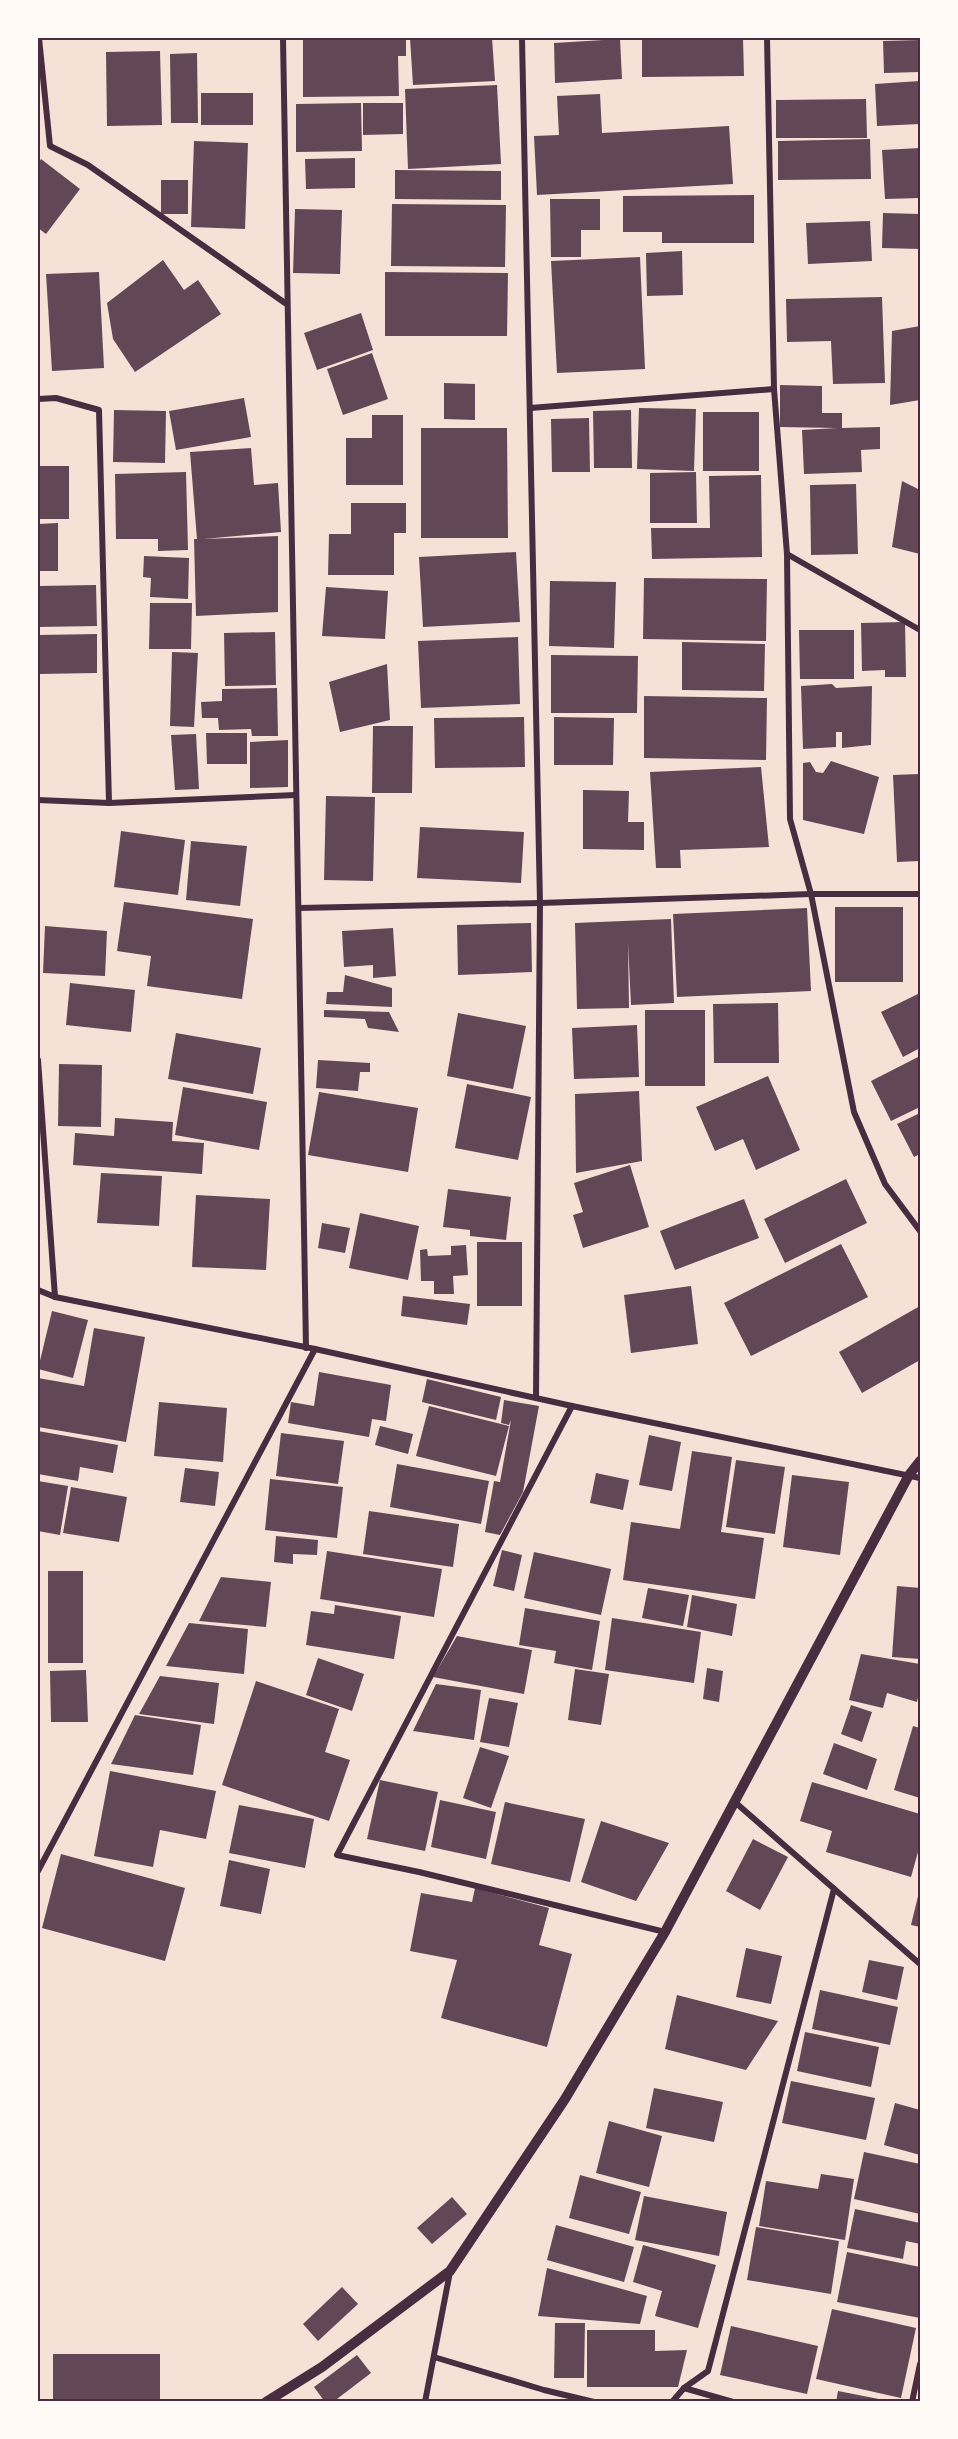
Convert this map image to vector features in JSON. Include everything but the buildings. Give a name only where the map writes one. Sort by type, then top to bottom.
[{"type":"street","points":[[39,38],[50,146],[88,165],[285,303]]},
{"type":"street","points":[[283,38],[285,303],[299,908],[306,1348]]},
{"type":"street","points":[[522,38],[540,903],[536,1397]]},
{"type":"street","points":[[768,38],[774,389],[787,554],[790,819],[811,894],[854,1112],[885,1184],[921,1231]]},
{"type":"street","points":[[530,408],[774,389]]},
{"type":"street","points":[[38,399],[56,398],[99,411],[109,803]]},
{"type":"street","points":[[787,554],[921,630]]},
{"type":"street","points":[[38,800],[109,803],[296,795]]},
{"type":"street","points":[[299,908],[811,894],[921,894]]},
{"type":"street","points":[[38,1060],[55,1297]]},
{"type":"street","points":[[38,1290],[55,1297],[315,1349],[572,1406],[921,1478]]},
{"type":"street","points":[[38,1871],[315,1349]]},
{"type":"street","points":[[572,1406],[337,1855],[419,1872],[665,1932]]},
{"type":"street","points":[[266,2402],[322,2367],[450,2271],[565,2099],[665,1932],[736,1803],[909,1475],[921,1461]]},
{"type":"street","points":[[736,1803],[921,1964]]},
{"type":"street","points":[[672,2402],[684,2388],[708,2371],[834,1889]]},
{"type":"street","points":[[425,2402],[450,2271]]},
{"type":"street","points":[[434,2357],[544,2390],[594,2402]]},
{"type":"street","points":[[912,2402],[921,2364]]},
{"type":"street","points":[[684,2388],[733,2402]]}]
